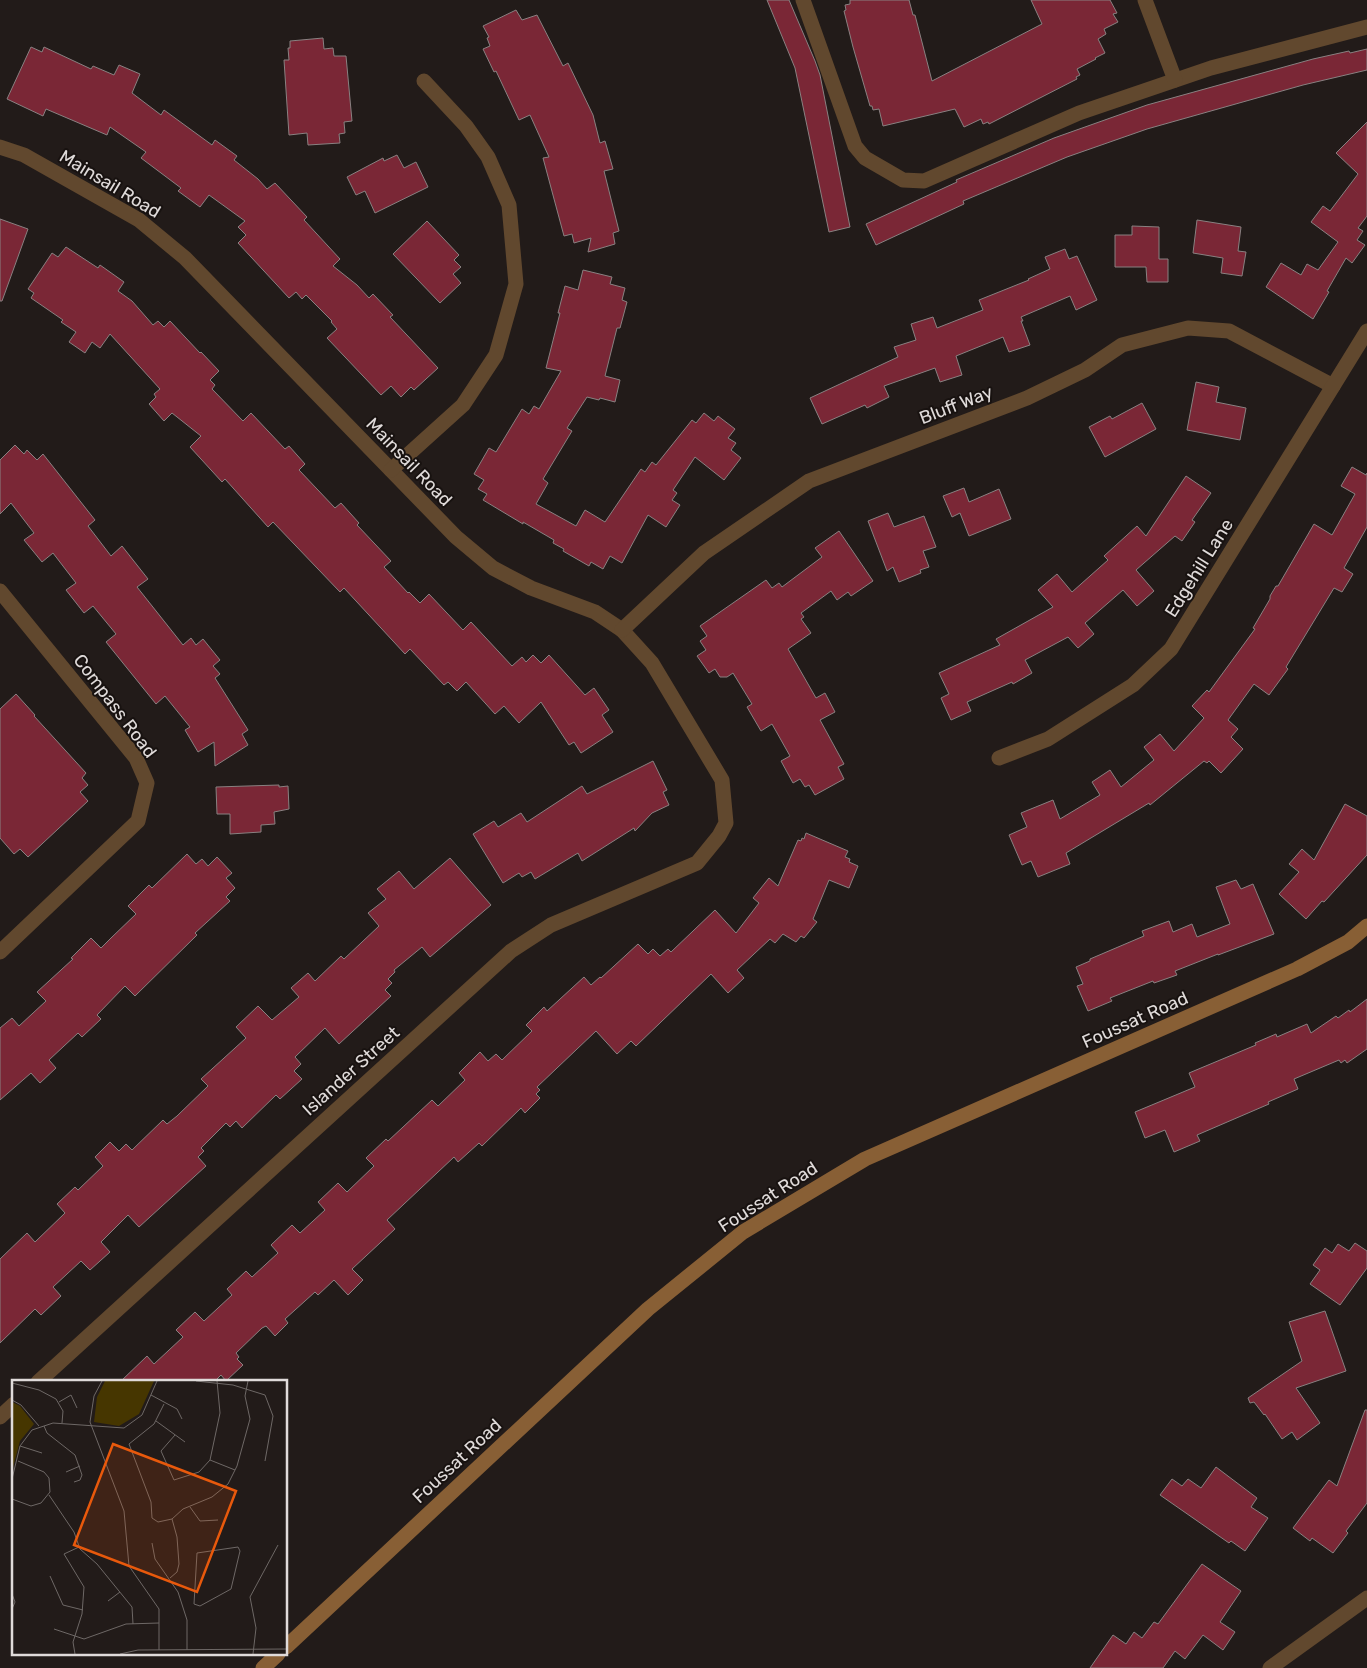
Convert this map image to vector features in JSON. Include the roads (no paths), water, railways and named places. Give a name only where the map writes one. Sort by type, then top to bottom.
[{"type":"main road","name":"Foussat Road","points":[[288,1645],[648,1309],[743,1232],[864,1159],[1298,969],[1348,942],[1367,926]]},
{"type":"main road","points":[[263,1668],[276,1656]]},
{"type":"street","points":[[803,0],[855,146],[865,158],[903,180],[924,180],[1079,113],[1211,68],[1367,27]]},
{"type":"street","points":[[1145,0],[1175,80]]},
{"type":"street","points":[[391,470],[463,405],[496,355],[516,284],[509,205],[499,181],[488,157],[466,126],[424,81]]},
{"type":"street","name":"Mainsail Road","points":[[0,147],[24,155],[139,220],[162,239],[184,258],[456,538],[493,568],[531,588],[594,612],[622,630],[652,663],[722,780],[726,823],[719,836]]},
{"type":"street","name":"Bluff Way","points":[[622,630],[704,554],[809,481],[1027,398],[1084,370],[1122,345],[1188,328],[1229,331],[1333,386]]},
{"type":"street","name":"Edgehill Lane","points":[[999,758],[1048,739],[1133,685],[1171,650],[1367,331]]},
{"type":"street","name":"Compass Road","points":[[0,591],[136,758],[147,784],[138,821],[0,952]]},
{"type":"street","name":"Islander Street","points":[[40,1380],[510,951],[551,925],[697,863],[719,836]]},
{"type":"street","points":[[0,1417],[12,1406]]},
{"type":"street","points":[[1270,1668],[1367,1598]]}]
